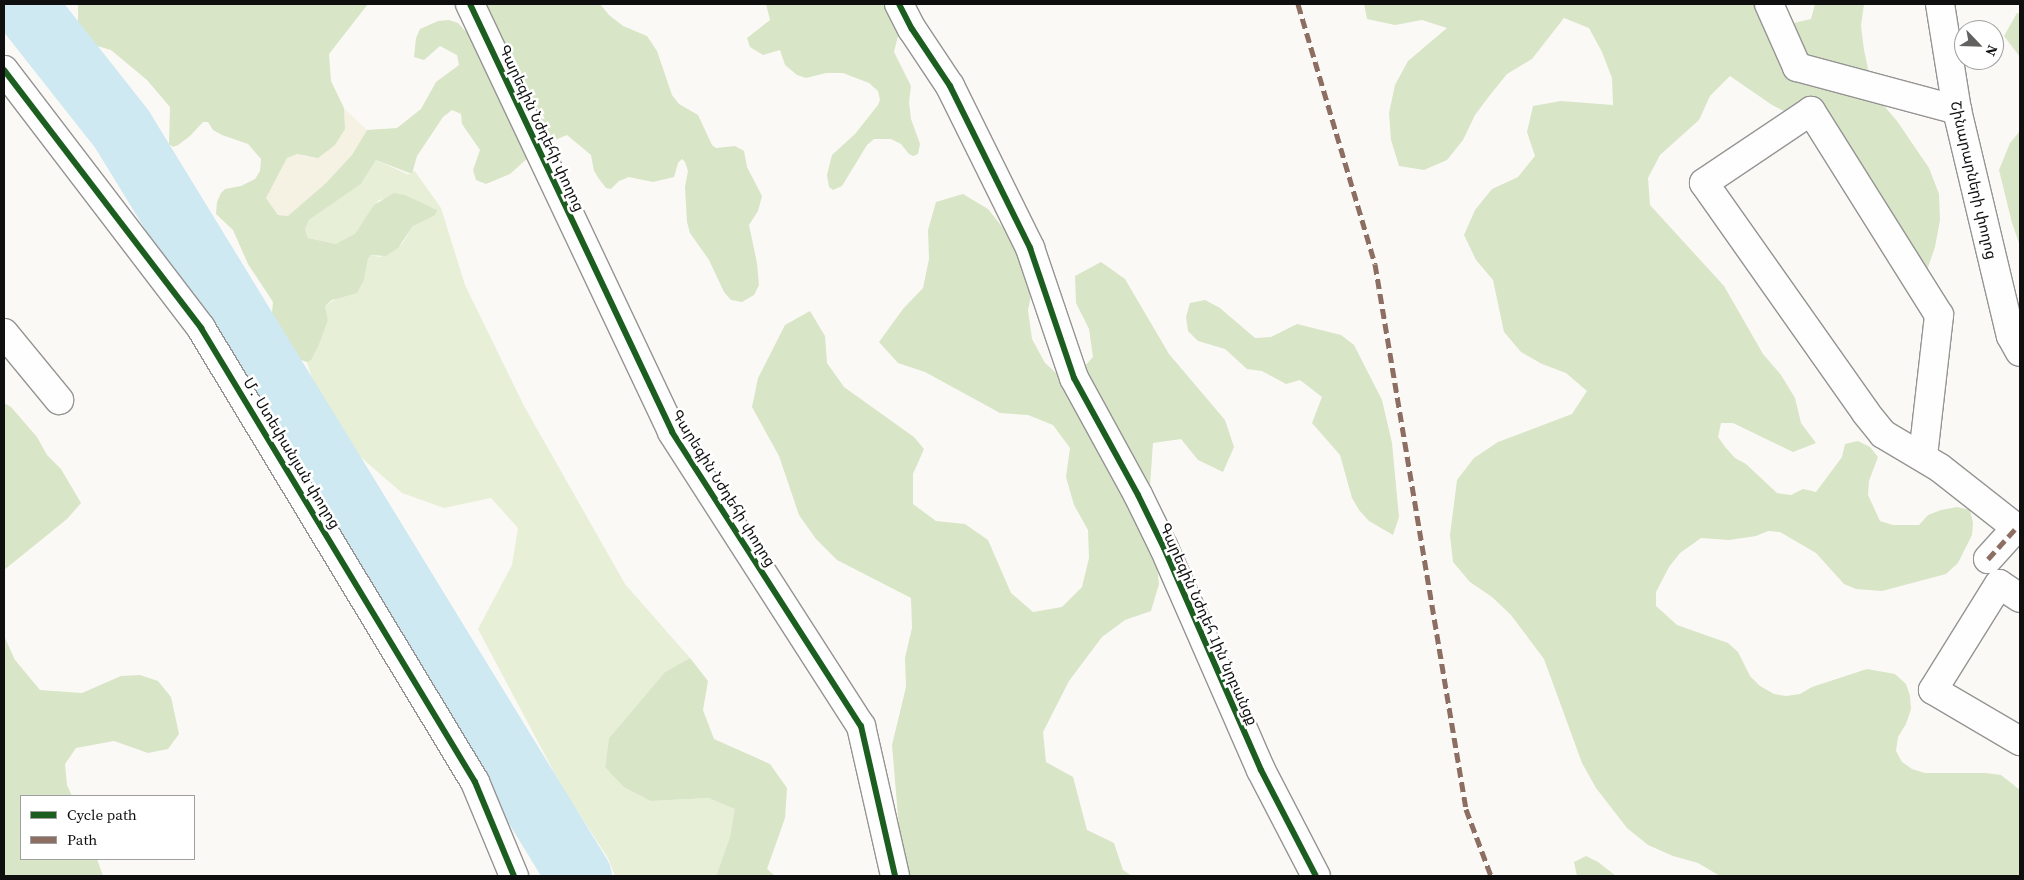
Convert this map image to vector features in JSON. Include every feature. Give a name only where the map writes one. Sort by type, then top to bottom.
[{"type":"street","name":"Գարեգին Նժդեհի փողոց","points":[[470,4],[672,432],[861,726],[895,876]]},
{"type":"street","name":"Գարեգին Նժդեհ 1ին նրբանցք","points":[[899,4],[912,29],[950,86],[1030,248],[1074,378],[1155,530],[1261,770],[1316,876]]},
{"type":"street","points":[[1769,4],[1797,67],[1957,110]]},
{"type":"street","name":"Շինարարների փողոց","points":[[1940,4],[1957,110],[2017,336]]},
{"type":"street","name":"Մ․ Ստեփանյան փողոց","points":[[4,70],[202,328],[475,782],[514,876]]},
{"type":"street","points":[[1923,456],[1939,315],[1811,111],[1704,183],[1866,413],[1884,434],[1923,456],[2018,530],[1988,559]]},
{"type":"street","points":[[4,334],[59,400]]},
{"type":"street","points":[[2020,598],[1999,584],[1933,690],[2020,741]]},
{"type":"shaded area","points":[[344,108],[367,130],[352,155],[325,184],[289,216],[278,215],[266,198],[287,158],[297,154],[307,157],[345,129]]},
{"type":"green space","points":[[78,4],[368,4],[329,54],[331,81],[344,108],[345,129],[335,145],[318,158],[297,154],[287,158],[266,198],[278,215],[288,216],[325,184],[352,155],[367,130],[397,128],[421,109],[436,82],[459,65],[457,55],[440,46],[424,60],[414,57],[416,38],[420,29],[438,21],[449,20],[458,23],[471,37],[482,65],[501,90],[510,57],[506,46],[474,4],[600,4],[609,15],[623,26],[647,36],[657,51],[672,95],[679,104],[698,115],[712,145],[716,148],[735,146],[744,151],[747,167],[762,196],[758,211],[749,225],[757,263],[759,285],[754,295],[742,302],[731,300],[724,292],[709,260],[690,233],[687,222],[685,187],[688,171],[682,159],[678,163],[674,177],[653,182],[629,177],[619,181],[611,189],[606,188],[594,171],[591,155],[567,135],[541,146],[510,174],[486,184],[476,180],[473,170],[480,150],[462,124],[461,114],[452,110],[443,117],[417,156],[412,174],[376,160],[361,184],[309,220],[305,229],[308,238],[336,244],[355,234],[374,205],[394,193],[405,195],[437,210],[435,215],[413,226],[398,248],[386,256],[371,255],[368,259],[364,280],[357,293],[332,300],[325,306],[328,320],[318,347],[311,360],[307,362],[301,360],[290,354],[272,334],[273,302],[248,264],[233,230],[216,214],[217,202],[221,193],[225,189],[241,186],[255,179],[260,171],[261,159],[248,144],[222,135],[213,130],[208,122],[203,122],[190,136],[178,145],[173,147],[169,144],[170,107],[147,80],[111,50],[87,43],[78,30]]},
{"type":"green space","points":[[766,4],[893,4],[899,32],[894,52],[911,86],[909,102],[911,119],[920,144],[918,154],[913,156],[909,154],[901,144],[891,139],[874,139],[867,145],[842,186],[833,190],[829,187],[827,175],[832,155],[855,134],[878,105],[880,100],[878,91],[869,83],[843,73],[826,73],[806,78],[797,75],[785,65],[780,50],[763,55],[750,47],[747,38],[770,20]]},
{"type":"green space","points":[[1364,4],[1753,4],[1763,14],[1785,25],[1811,19],[1815,4],[1864,4],[1861,26],[1870,78],[1880,101],[1897,121],[1929,168],[1939,194],[1940,220],[1935,247],[1925,276],[1819,129],[1772,105],[1730,76],[1710,96],[1699,120],[1660,155],[1648,178],[1650,205],[1724,286],[1763,354],[1781,375],[1795,398],[1801,423],[1816,443],[1793,452],[1733,423],[1721,423],[1718,437],[1735,458],[1746,464],[1777,493],[1791,495],[1803,489],[1816,492],[1842,457],[1845,444],[1858,441],[1870,447],[1878,457],[1869,481],[1868,495],[1880,521],[1893,525],[1919,525],[1928,515],[1957,507],[1970,510],[1973,523],[1972,535],[1958,563],[1946,574],[1882,591],[1856,589],[1844,584],[1816,553],[1780,532],[1768,531],[1756,536],[1729,540],[1701,538],[1680,553],[1669,567],[1656,592],[1656,606],[1677,625],[1728,643],[1738,652],[1750,676],[1760,686],[1774,694],[1786,696],[1800,694],[1812,687],[1867,669],[1895,674],[1906,684],[1910,696],[1911,709],[1906,724],[1898,737],[1896,751],[1902,762],[1912,769],[1925,773],[1986,773],[2001,775],[2020,790],[2020,876],[1720,876],[1698,863],[1673,856],[1648,845],[1627,828],[1596,788],[1582,763],[1544,659],[1511,615],[1492,597],[1470,582],[1453,562],[1450,535],[1457,480],[1474,458],[1498,442],[1572,414],[1587,391],[1566,373],[1542,364],[1521,352],[1504,332],[1493,280],[1476,260],[1464,235],[1475,210],[1492,189],[1518,177],[1535,156],[1527,132],[1533,106],[1561,101],[1613,105],[1612,78],[1602,52],[1589,28],[1564,18],[1532,59],[1507,74],[1475,115],[1463,140],[1447,160],[1424,170],[1399,166],[1391,140],[1389,113],[1395,85],[1408,61],[1447,28],[1422,20],[1395,25],[1367,19]]},
{"type":"green space","points":[[2017,13],[2020,14],[2020,57],[2004,36]]},
{"type":"green space","points":[[2020,131],[2020,246],[2012,223],[1999,170],[2010,143]]},
{"type":"green space","points":[[376,160],[407,174],[412,174],[414,170],[441,208],[465,285],[524,406],[625,584],[690,658],[665,672],[609,738],[605,767],[651,801],[710,798],[736,809],[730,837],[716,876],[615,876],[608,858],[563,789],[478,629],[512,565],[518,528],[491,498],[444,508],[402,493],[349,447],[321,408],[307,362],[314,355],[328,320],[325,306],[364,280],[368,259],[371,255],[380,257],[402,244],[413,226],[435,208],[427,207],[405,195],[379,200],[355,234],[341,243],[336,244],[308,238],[305,229],[309,220],[361,184]]},
{"type":"green space","points":[[963,194],[988,209],[1025,256],[1034,282],[1028,310],[1032,339],[1045,363],[1065,381],[1074,378],[1093,357],[1089,329],[1076,303],[1075,276],[1101,262],[1125,279],[1169,354],[1225,420],[1234,447],[1223,472],[1198,460],[1181,439],[1153,443],[1149,500],[1159,584],[1151,611],[1125,620],[1102,637],[1069,681],[1043,732],[1046,762],[1073,777],[1087,830],[1114,843],[1123,870],[1132,876],[903,876],[892,745],[906,687],[905,658],[912,628],[911,598],[837,560],[816,539],[799,515],[779,456],[752,407],[758,378],[785,325],[810,311],[825,336],[827,363],[844,387],[914,437],[924,449],[913,474],[913,504],[936,521],[965,524],[988,540],[1011,593],[1033,612],[1062,607],[1082,587],[1089,558],[1088,530],[1074,505],[1066,477],[1070,448],[1053,425],[1028,415],[1000,413],[925,372],[898,363],[879,342],[903,309],[923,288],[929,259],[928,230],[936,202]]},
{"type":"green space","points":[[1205,300],[1220,308],[1255,338],[1271,337],[1297,324],[1341,335],[1354,345],[1382,400],[1392,443],[1399,517],[1393,535],[1369,521],[1359,510],[1352,498],[1340,455],[1312,423],[1322,397],[1300,380],[1286,384],[1262,371],[1247,369],[1225,349],[1198,341],[1188,331],[1186,317],[1190,303]]},
{"type":"green space","points":[[4,403],[11,407],[37,437],[47,455],[61,469],[81,503],[67,519],[4,570]]},
{"type":"green space","points":[[4,636],[15,660],[40,690],[82,693],[121,676],[140,675],[158,681],[171,697],[179,734],[168,749],[148,753],[114,741],[76,748],[65,764],[67,785],[72,795],[20,795],[20,860],[97,860],[103,876],[4,876]]},
{"type":"green space","points":[[690,658],[708,681],[703,710],[714,739],[770,764],[787,788],[785,818],[767,869],[775,876],[716,876],[730,837],[735,809],[709,798],[651,801],[624,787],[605,767],[609,738],[665,672]]},
{"type":"green space","points":[[1586,856],[1598,862],[1616,876],[1577,876],[1574,862]]},
{"type":"waterway","points":[[23,4],[121,128],[579,876]]},
{"type":"marked path","points":[[1298,4],[1375,264],[1466,809],[1491,876]]},
{"type":"marked path","points":[[1988,559],[2016,528]]},
{"type":"cycle path","points":[[470,4],[672,432],[861,726],[895,876]]},
{"type":"cycle path","points":[[899,4],[912,29],[950,86],[1030,248],[1074,378],[1138,495],[1164,548],[1261,770],[1316,876]]},
{"type":"cycle path","points":[[4,70],[201,328],[475,782],[514,876]]}]
